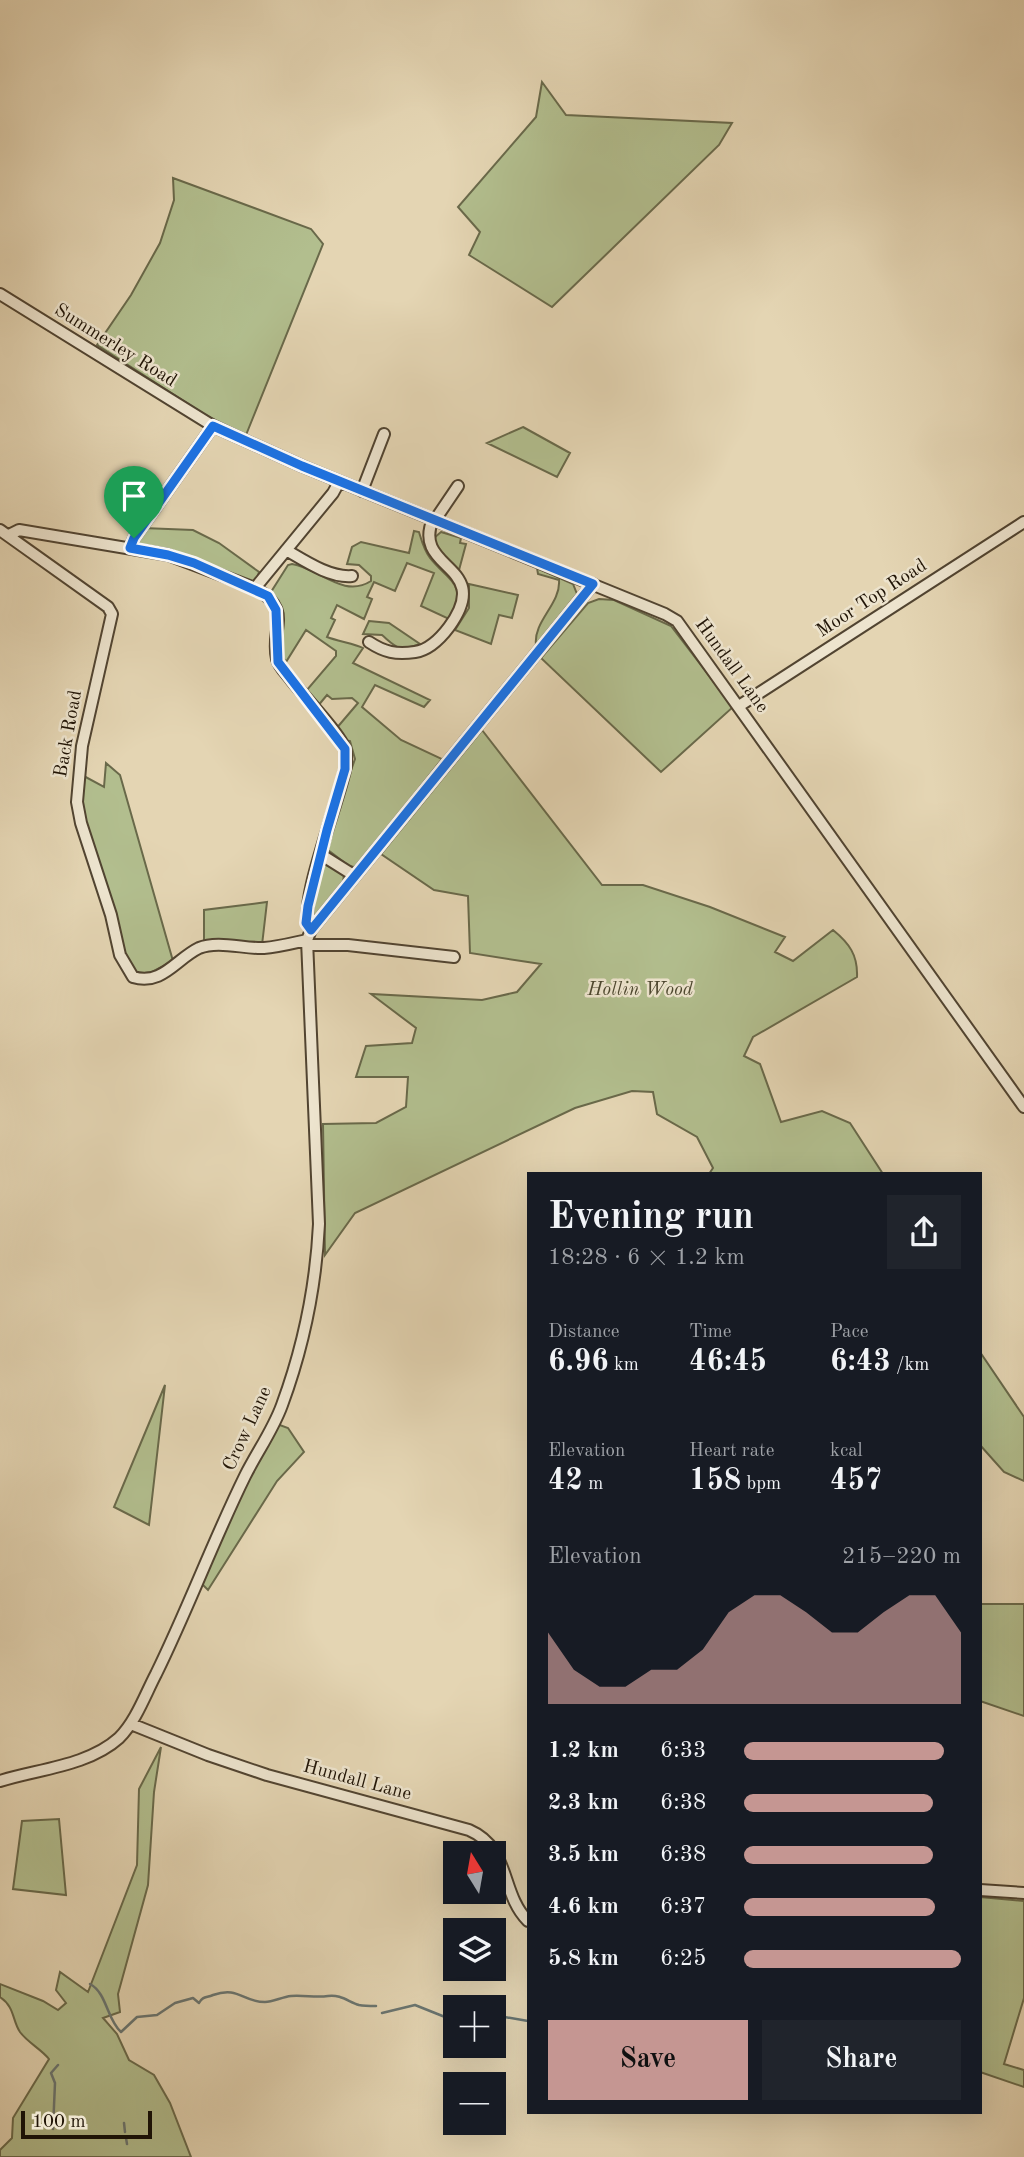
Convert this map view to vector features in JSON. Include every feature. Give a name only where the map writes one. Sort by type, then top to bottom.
[{"type":"street","name":"Summerley Road","points":[[0,294],[213,426]]},
{"type":"street","name":"Hundall Lane","points":[[213,426],[339,482],[593,584],[677,621],[1024,1107]]},
{"type":"street","points":[[130,548],[134,538],[213,426]]},
{"type":"street","points":[[362,491],[384,435]]},
{"type":"street","points":[[4,533],[19,530],[168,555],[255,588],[333,493],[339,482]]},
{"type":"street","points":[[374,642],[384,652],[418,652],[442,636],[461,608],[464,598],[462,583],[435,554],[429,544],[428,531],[458,486]]},
{"type":"street","name":"Moor Top Road","points":[[739,706],[1024,522]]},
{"type":"street","name":"Back Road","points":[[4,533],[108,607],[112,614],[82,746],[77,802],[80,823],[111,915],[120,955],[133,977],[155,977],[172,970],[201,947],[263,948],[309,939]]},
{"type":"street","points":[[286,550],[342,577],[352,576]]},
{"type":"street","points":[[454,957],[309,939],[355,876],[593,584]]},
{"type":"street","name":"Crow Lane","points":[[0,1781],[87,1757],[103,1750],[119,1738],[131,1724],[179,1628],[245,1476],[278,1417],[305,1325],[319,1224],[309,939],[306,923],[320,854],[345,769],[345,749],[278,662],[276,610],[268,596],[255,588]]},
{"type":"street","points":[[320,854],[355,876]]},
{"type":"street","name":"Hundall Lane","points":[[131,1724],[255,1771],[483,1836],[501,1862],[516,1905],[527,1920]]},
{"type":"street","points":[[982,1890],[1024,1893]]},
{"type":"green space","points":[[542,82],[566,115],[732,123],[719,145],[552,307],[469,255],[480,232],[458,207],[536,117]]},
{"type":"green space","points":[[173,178],[311,229],[323,244],[246,435],[207,416],[97,345],[131,295],[160,243],[174,200]]},
{"type":"green space","points":[[523,427],[570,453],[557,477],[487,443]]},
{"type":"green space","points":[[143,528],[193,530],[219,543],[259,572],[256,582],[251,583],[141,546],[137,542]]},
{"type":"green space","points":[[414,531],[419,532],[428,555],[457,591],[455,607],[449,619],[421,606],[434,573],[407,563],[395,591],[374,582],[367,597],[372,599],[364,619],[337,605],[331,618],[335,620],[327,637],[363,648],[353,663],[430,700],[424,707],[375,685],[362,707],[401,740],[442,759],[360,863],[354,867],[328,850],[337,810],[355,759],[350,741],[345,740],[335,730],[358,703],[352,698],[332,699],[327,695],[317,707],[306,691],[336,656],[336,651],[306,630],[286,662],[280,649],[282,621],[279,603],[271,592],[288,565],[292,564],[341,585],[361,586],[371,581],[371,576],[359,565],[347,564],[352,547],[361,542],[409,553]]},
{"type":"green space","points":[[441,532],[461,538],[460,543],[466,544],[459,570],[436,548],[434,538]]},
{"type":"green space","points":[[537,568],[573,584],[577,594],[536,645],[536,636],[556,597],[559,580],[538,574]]},
{"type":"green space","points":[[469,584],[518,595],[512,618],[499,615],[491,644],[455,630],[469,608]]},
{"type":"green space","points":[[599,599],[614,600],[671,626],[733,707],[661,772],[541,658],[588,603]]},
{"type":"green space","points":[[369,621],[389,623],[420,644],[402,648],[395,646],[382,635],[363,634]]},
{"type":"green space","name":"Hollin Wood","points":[[482,730],[602,885],[643,885],[710,907],[785,937],[775,952],[793,961],[833,930],[851,950],[857,977],[753,1037],[744,1056],[760,1064],[781,1122],[822,1111],[850,1123],[882,1172],[710,1172],[713,1168],[697,1137],[657,1114],[653,1092],[632,1091],[575,1108],[355,1213],[325,1255],[323,1124],[376,1123],[406,1107],[408,1077],[356,1077],[366,1046],[412,1043],[416,1028],[371,994],[482,1000],[517,992],[541,964],[470,953],[468,896],[434,890],[381,854]]},
{"type":"green space","points":[[106,763],[120,775],[173,961],[152,972],[137,974],[126,959],[82,813],[82,775],[104,787]]},
{"type":"green space","points":[[324,864],[342,872],[343,882],[317,916],[313,917],[312,908]]},
{"type":"green space","points":[[267,902],[262,945],[204,942],[204,910]]},
{"type":"green space","points":[[982,1355],[1024,1417],[1024,1481],[1004,1472],[982,1447]]},
{"type":"green space","points":[[165,1385],[149,1525],[114,1507]]},
{"type":"green space","points":[[277,1424],[288,1428],[304,1452],[277,1481],[208,1590],[202,1584],[228,1519]]},
{"type":"green space","points":[[982,1604],[1024,1604],[1024,1716],[982,1702]]},
{"type":"green space","points":[[161,1747],[154,1792],[148,1885],[118,1994],[120,2012],[103,2018],[117,2034],[129,2060],[154,2075],[170,2103],[191,2157],[0,2157],[0,2150],[12,2138],[13,2118],[49,2059],[20,2032],[11,2009],[0,1997],[0,1984],[58,2010],[66,2003],[56,1990],[60,1972],[88,1992],[137,1865],[139,1789]]},
{"type":"green space","points":[[59,1819],[66,1895],[13,1889],[22,1821]]},
{"type":"green space","points":[[982,1897],[1024,1901],[1024,1998],[1004,2064],[1024,2070],[1024,2087],[982,2073]]},
{"type":"waterway","points":[[90,1984],[104,2000],[121,2032],[137,2017],[157,2015],[175,2003],[193,1998],[199,2003],[203,1998],[229,1992],[265,2002],[291,1996],[332,1996],[359,2005],[376,2006]]},
{"type":"waterway","points":[[382,2013],[415,2005],[443,2016]]},
{"type":"waterway","points":[[506,2017],[527,2021]]},
{"type":"waterway","points":[[53,2129],[55,2083],[51,2073],[58,2065]]},
{"type":"waterway","points":[[124,2123],[125,2132]]},
{"type":"waterway","points":[[126,2138],[127,2144]]},
{"type":"route","points":[[213,426],[302,466],[593,584],[311,930],[306,923],[308,906],[345,769],[345,749],[278,662],[278,621],[274,602],[268,596],[194,563],[130,548],[134,538],[213,426]]}]
